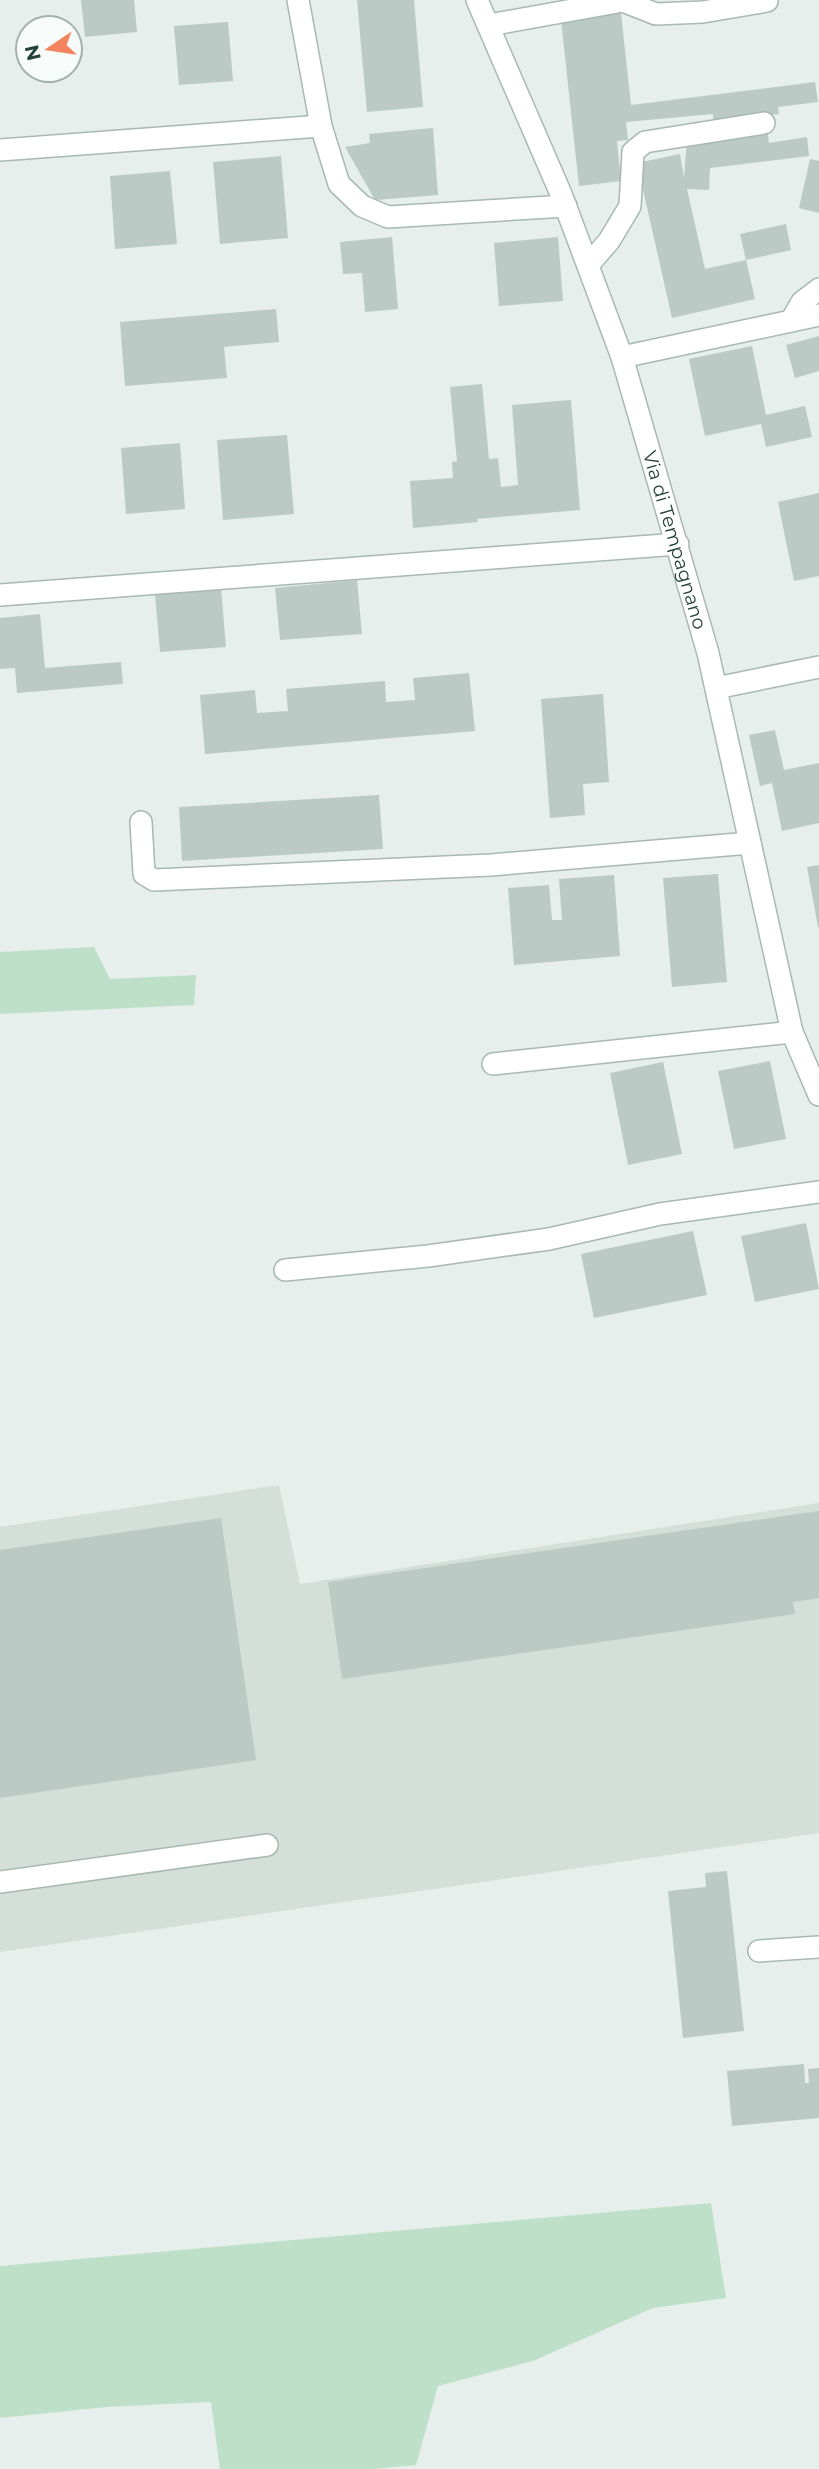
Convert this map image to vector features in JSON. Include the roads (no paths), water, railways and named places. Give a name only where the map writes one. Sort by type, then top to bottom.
[{"type":"street","points":[[298,0],[321,126],[339,184],[362,206],[388,217],[566,206]]},
{"type":"street","name":"Via di Tempagnano","points":[[477,0],[566,206],[622,357],[678,544],[716,688],[792,1032],[813,1067],[819,1095]]},
{"type":"street","points":[[489,24],[623,1],[656,14],[703,12],[767,1]]},
{"type":"street","points":[[589,264],[609,241],[629,206],[633,152],[645,142],[764,123]]},
{"type":"street","points":[[0,150],[321,126]]},
{"type":"street","points":[[791,321],[802,302],[819,289]]},
{"type":"street","points":[[622,357],[819,315]]},
{"type":"street","points":[[0,594],[678,544]]},
{"type":"street","points":[[716,688],[819,667]]},
{"type":"street","points":[[141,822],[144,874],[154,880],[491,865],[750,843]]},
{"type":"street","points":[[493,1064],[792,1032]]},
{"type":"street","points":[[285,1270],[428,1256],[549,1239],[660,1214],[819,1192]]},
{"type":"street","points":[[0,1882],[267,1845]]},
{"type":"street","points":[[759,1951],[819,1947]]}]
